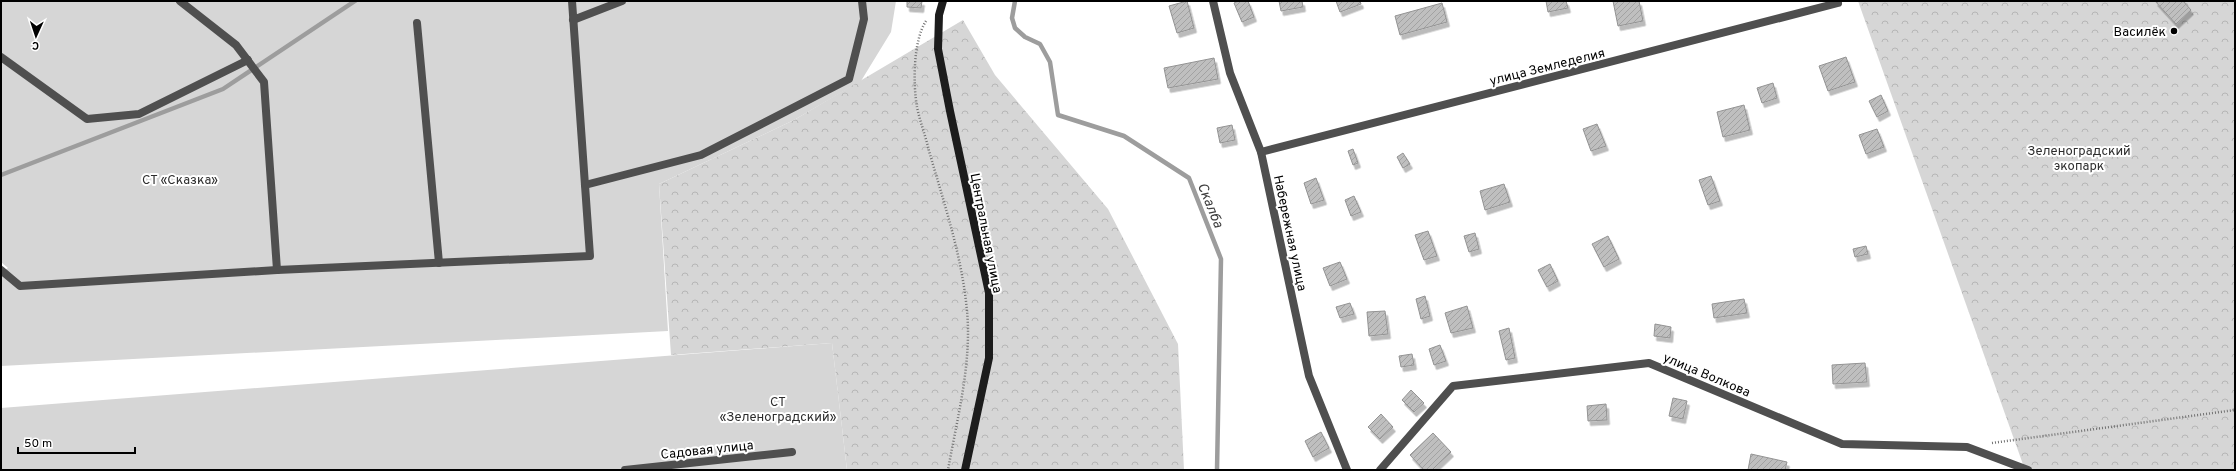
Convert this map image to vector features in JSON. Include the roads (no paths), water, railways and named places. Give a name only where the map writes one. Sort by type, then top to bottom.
[{"type":"street","points":[[180,1],[236,45],[264,82],[277,270]]},
{"type":"street","points":[[1,270],[20,286],[277,270],[590,256],[572,1]]},
{"type":"street","points":[[573,20],[622,1]]},
{"type":"street","points":[[585,185],[701,155],[849,79],[864,19],[862,1]]},
{"type":"street","name":"Центральная улица","points":[[942,1],[939,15],[938,49],[989,293],[989,358],[965,470]]},
{"type":"street","name":"Набережная улица","points":[[1213,1],[1230,73],[1262,152],[1309,376],[1347,470]]},
{"type":"street","name":"улица Земледелия","points":[[1262,152],[1838,3]]},
{"type":"street","points":[[417,23],[439,263]]},
{"type":"street","points":[[1,57],[86,119],[139,114],[248,60]]},
{"type":"street","name":"улица Волкова","points":[[1380,470],[1453,386],[1649,363],[1842,444],[1967,447],[2028,470]]},
{"type":"street","name":"Садовая улица","points":[[625,470],[792,452]]},
{"type":"waterway","points":[[1,175],[223,89],[355,1]]},
{"type":"waterway","name":"Скалба","points":[[1015,1],[1012,18],[1015,28],[1025,37],[1040,44],[1050,62],[1058,115],[1124,136],[1189,178],[1221,259],[1217,470]]},
{"type":"place","name":"Василёк","points":[[2174,31]]},
{"type":"park label","name":"Зеленоградский экопарк","points":[[2079,158]]},
{"type":"park label","name":"СТ «Сказка»","points":[[180,179]]},
{"type":"park label","name":"СТ «Зеленоградский»","points":[[778,408]]}]
